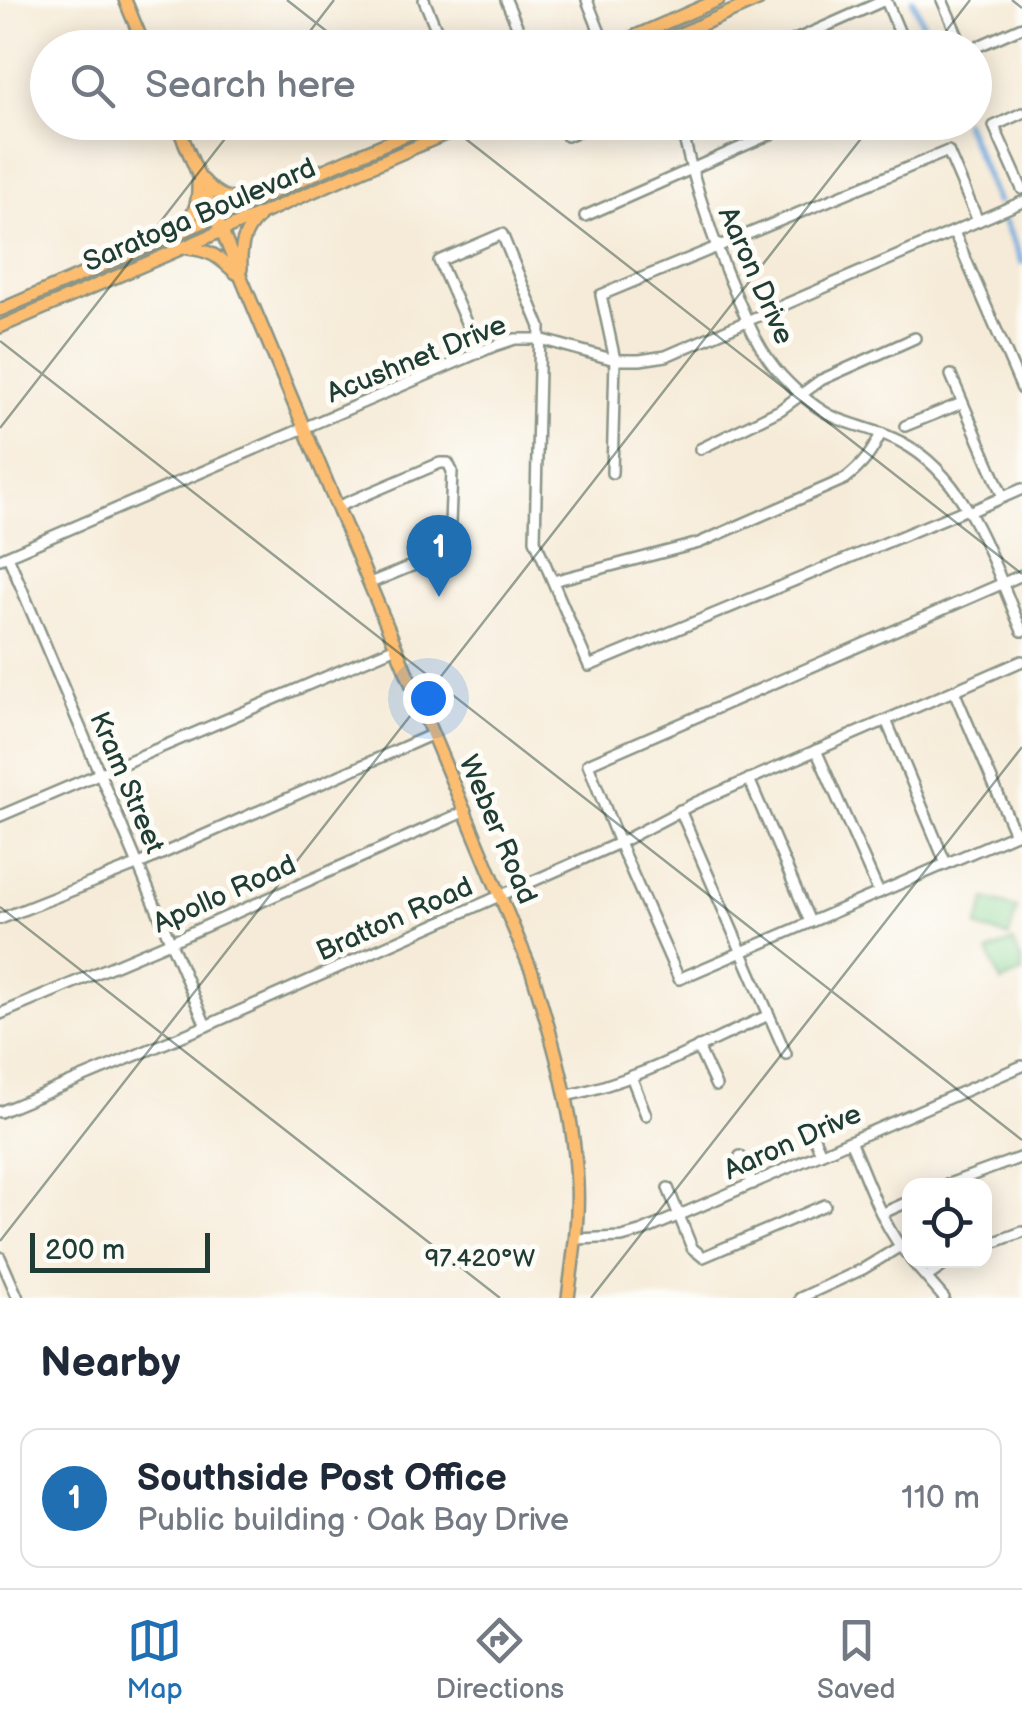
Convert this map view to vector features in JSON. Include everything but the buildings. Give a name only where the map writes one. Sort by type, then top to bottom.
[{"type":"main road","points":[[125,0],[138,30]]},
{"type":"main road","points":[[649,30],[718,0]]},
{"type":"main road","points":[[689,30],[758,0]]},
{"type":"main road","name":"Weber Road","points":[[184,140],[532,972],[558,1054],[573,1136],[576,1239],[568,1298]]},
{"type":"main road","name":"Saratoga Boulevard","points":[[0,310],[393,140]]},
{"type":"main road","name":"Saratoga Boulevard","points":[[0,327],[432,140]]},
{"type":"main road","points":[[198,174],[223,197],[257,199]]},
{"type":"main road","points":[[178,233],[197,204],[198,174]]},
{"type":"main road","points":[[241,278],[243,241],[264,213]]},
{"type":"main road","points":[[184,248],[216,254],[241,278]]},
{"type":"street","points":[[424,0],[436,30]]},
{"type":"street","points":[[506,0],[519,30]]},
{"type":"street","points":[[587,0],[600,30]]},
{"type":"street","points":[[818,30],[886,0],[898,30]]},
{"type":"street","points":[[942,0],[956,30]]},
{"type":"street","points":[[992,40],[1022,27]]},
{"type":"street","points":[[1022,113],[994,126],[1022,189]]},
{"type":"street","name":"Aaron Drive","points":[[684,140],[715,247],[768,359],[802,395],[836,418],[902,442],[922,455],[949,482],[968,510],[1022,632]]},
{"type":"street","points":[[585,216],[759,140]]},
{"type":"street","points":[[612,473],[615,360],[601,295],[948,151],[978,221]]},
{"type":"street","name":"Acushnet Drive","points":[[4,558],[516,339],[540,338],[615,360],[666,356],[1022,202]]},
{"type":"street","points":[[954,232],[1022,388]]},
{"type":"street","points":[[479,352],[439,261],[502,234],[539,319],[535,540],[589,666],[1022,489]]},
{"type":"street","points":[[700,449],[780,410],[820,380],[915,338]]},
{"type":"street","points":[[950,375],[1002,497]]},
{"type":"street","points":[[905,426],[962,402]]},
{"type":"street","points":[[553,582],[698,542],[845,478],[870,456],[881,433]]},
{"type":"street","points":[[337,507],[440,463],[448,463],[452,471],[449,551],[370,584]]},
{"type":"street","name":"Kram Street","points":[[4,558],[206,1026]]},
{"type":"street","points":[[954,691],[1018,832],[679,979],[588,764],[1022,576]]},
{"type":"street","points":[[0,816],[396,647]]},
{"type":"street","name":"Bratton Road","points":[[0,1112],[206,1026],[619,843],[749,779],[1022,661]]},
{"type":"street","points":[[886,720],[946,864]]},
{"type":"street","points":[[0,920],[139,864],[432,735]]},
{"type":"street","points":[[816,750],[879,893]]},
{"type":"street","points":[[749,779],[810,922]]},
{"type":"street","points":[[680,810],[786,1054]]},
{"type":"street","name":"Apollo Road","points":[[0,1014],[466,812]]},
{"type":"street","points":[[565,1096],[630,1076],[769,1015]]},
{"type":"street","points":[[698,1046],[716,1086]]},
{"type":"street","name":"Aaron Drive","points":[[576,1239],[622,1237],[642,1231],[1022,1066]]},
{"type":"street","points":[[630,1076],[646,1115]]},
{"type":"street","points":[[808,1124],[821,1154]]},
{"type":"street","points":[[850,1141],[902,1250]]},
{"type":"street","points":[[740,1156],[753,1184]]},
{"type":"street","points":[[963,1178],[1022,1156]]},
{"type":"street","points":[[668,1188],[692,1248],[703,1257],[825,1205]]},
{"type":"street","points":[[882,1214],[902,1204]]},
{"type":"street","points":[[992,1243],[1022,1232]]},
{"type":"street","points":[[800,1298],[863,1269],[899,1247]]},
{"type":"street","points":[[0,1257],[18,1298]]},
{"type":"street","points":[[919,1268],[944,1298]]},
{"type":"street","points":[[927,1278],[941,1268]]},
{"type":"green space","points":[[986,899],[1017,908],[1009,937],[977,928]]},
{"type":"green space","points":[[1013,941],[1022,973],[1001,982],[988,952]]},
{"type":"waterway","points":[[913,0],[926,30]]},
{"type":"waterway","points":[[971,140],[997,202]]},
{"type":"waterway","points":[[1005,223],[1022,262]]},
{"type":"place","name":"Southside Post Office","points":[[439,597]]}]
